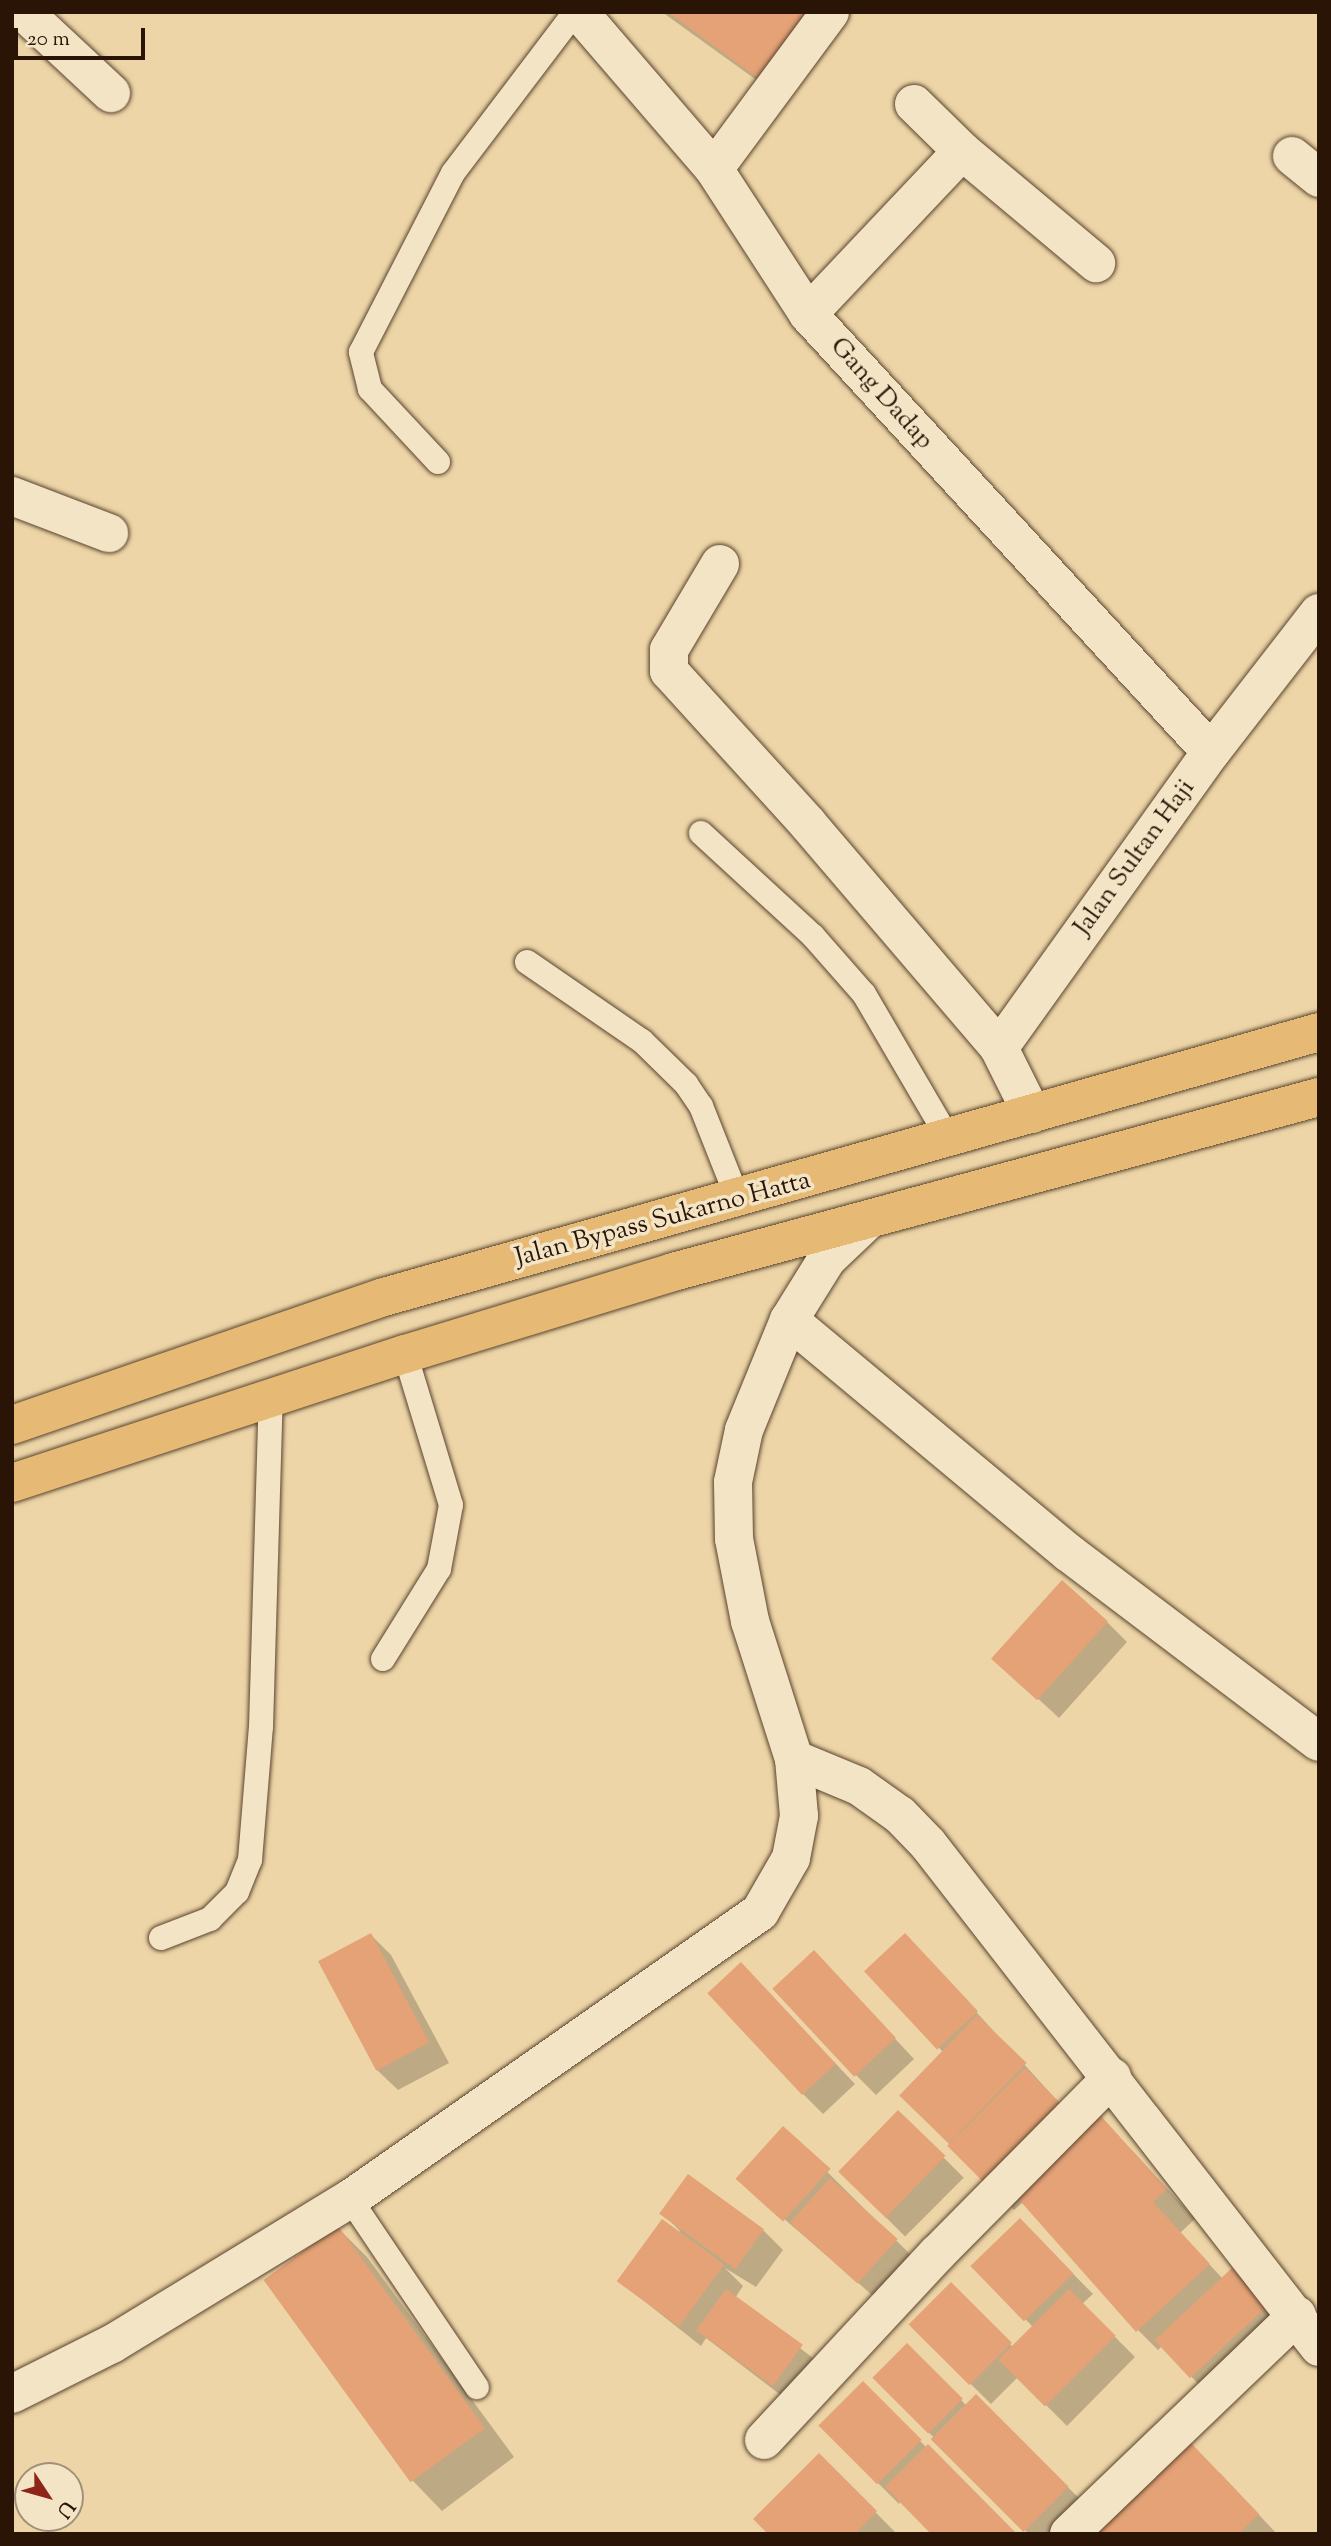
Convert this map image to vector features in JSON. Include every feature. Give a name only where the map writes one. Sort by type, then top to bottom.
[{"type":"highway","name":"Jalan Bypass Sukarno Hatta","points":[[12,1425],[384,1297],[1319,1032]]},
{"type":"highway","name":"Jalan Bypass Sukarno Hatta","points":[[12,1483],[405,1354],[673,1272],[865,1223],[1319,1097]]},
{"type":"street","points":[[24,12],[111,93]]},
{"type":"street","name":"Gang Dadap","points":[[577,12],[714,169],[808,314],[1211,752]]},
{"type":"street","points":[[714,169],[830,12]]},
{"type":"street","points":[[914,104],[962,151],[1096,263]]},
{"type":"street","points":[[808,314],[962,151]]},
{"type":"street","points":[[12,496],[109,533]]},
{"type":"street","points":[[720,564],[668,650],[669,670],[808,824],[999,1048],[1032,1114]]},
{"type":"street","name":"Jalan Sultan Haji","points":[[999,1048],[1211,752],[1319,613]]},
{"type":"street","points":[[12,2394],[113,2344],[350,2199],[760,1912],[791,1858],[799,1816],[794,1759],[750,1621],[734,1539],[733,1482],[744,1430],[789,1320],[827,1259],[865,1223]]},
{"type":"street","points":[[789,1320],[1069,1553],[1319,1742]]},
{"type":"street","points":[[794,1759],[859,1786],[900,1815],[1112,2077],[1319,2347]]},
{"type":"street","points":[[764,2440],[937,2254],[1112,2077]]},
{"type":"street","points":[[1069,2534],[1297,2315]]},
{"type":"lane","points":[[438,462],[370,388],[361,352],[453,173],[577,12]]},
{"type":"lane","points":[[701,832],[813,936],[864,995],[948,1138]]},
{"type":"lane","points":[[527,962],[642,1041],[686,1084],[701,1106],[737,1197]]},
{"type":"lane","points":[[383,1659],[439,1569],[451,1505],[405,1354]]},
{"type":"lane","points":[[161,1938],[210,1919],[237,1892],[250,1860],[261,1727],[271,1398]]},
{"type":"lane","points":[[350,2199],[477,2387]]},
{"type":"building","points":[[668,12],[807,12],[759,79]]},
{"type":"building","points":[[1062,1580],[1108,1621],[1037,1700],[991,1659]]},
{"type":"building","points":[[371,1933],[429,2042],[376,2071],[318,1961]]},
{"type":"building","points":[[905,1933],[978,2011],[937,2049],[864,1971]]},
{"type":"building","points":[[814,1950],[896,2038],[854,2077],[772,1989]]},
{"type":"building","points":[[741,1962],[836,2064],[802,2095],[707,1993]]},
{"type":"building","points":[[977,2015],[1027,2063],[949,2143],[899,2096]]},
{"type":"building","points":[[1025,2068],[1071,2114],[993,2192],[947,2146]]},
{"type":"building","points":[[898,2110],[945,2156],[886,2218],[838,2172]]},
{"type":"building","points":[[1101,2116],[1167,2189],[1153,2202],[1210,2264],[1136,2332],[1015,2195]]},
{"type":"building","points":[[783,2126],[831,2169],[783,2222],[735,2179]]},
{"type":"building","points":[[688,2174],[764,2229],[735,2269],[659,2214]]},
{"type":"building","points":[[830,2178],[898,2239],[857,2283],[790,2223]]},
{"type":"building","points":[[1020,2218],[1073,2273],[1024,2321],[970,2266]]},
{"type":"building","points":[[662,2219],[724,2264],[679,2327],[617,2281]]},
{"type":"building","points":[[338,2226],[485,2428],[411,2482],[264,2280]]},
{"type":"building","points":[[1232,2268],[1267,2306],[1190,2378],[1154,2340]]},
{"type":"building","points":[[951,2282],[1012,2343],[969,2385],[909,2324]]},
{"type":"building","points":[[726,2289],[803,2345],[773,2386],[696,2330]]},
{"type":"building","points":[[1069,2289],[1116,2336],[1045,2406],[998,2360]]},
{"type":"building","points":[[907,2343],[963,2399],[928,2434],[872,2378]]},
{"type":"building","points":[[863,2381],[922,2440],[877,2484],[818,2426]]},
{"type":"building","points":[[976,2394],[1069,2487],[1023,2532],[931,2439]]},
{"type":"building","points":[[1190,2442],[1259,2514],[1238,2534],[1094,2534]]},
{"type":"building","points":[[928,2444],[1017,2534],[931,2534],[885,2487]]},
{"type":"building","points":[[819,2453],[877,2511],[855,2534],[768,2534],[753,2519]]}]
